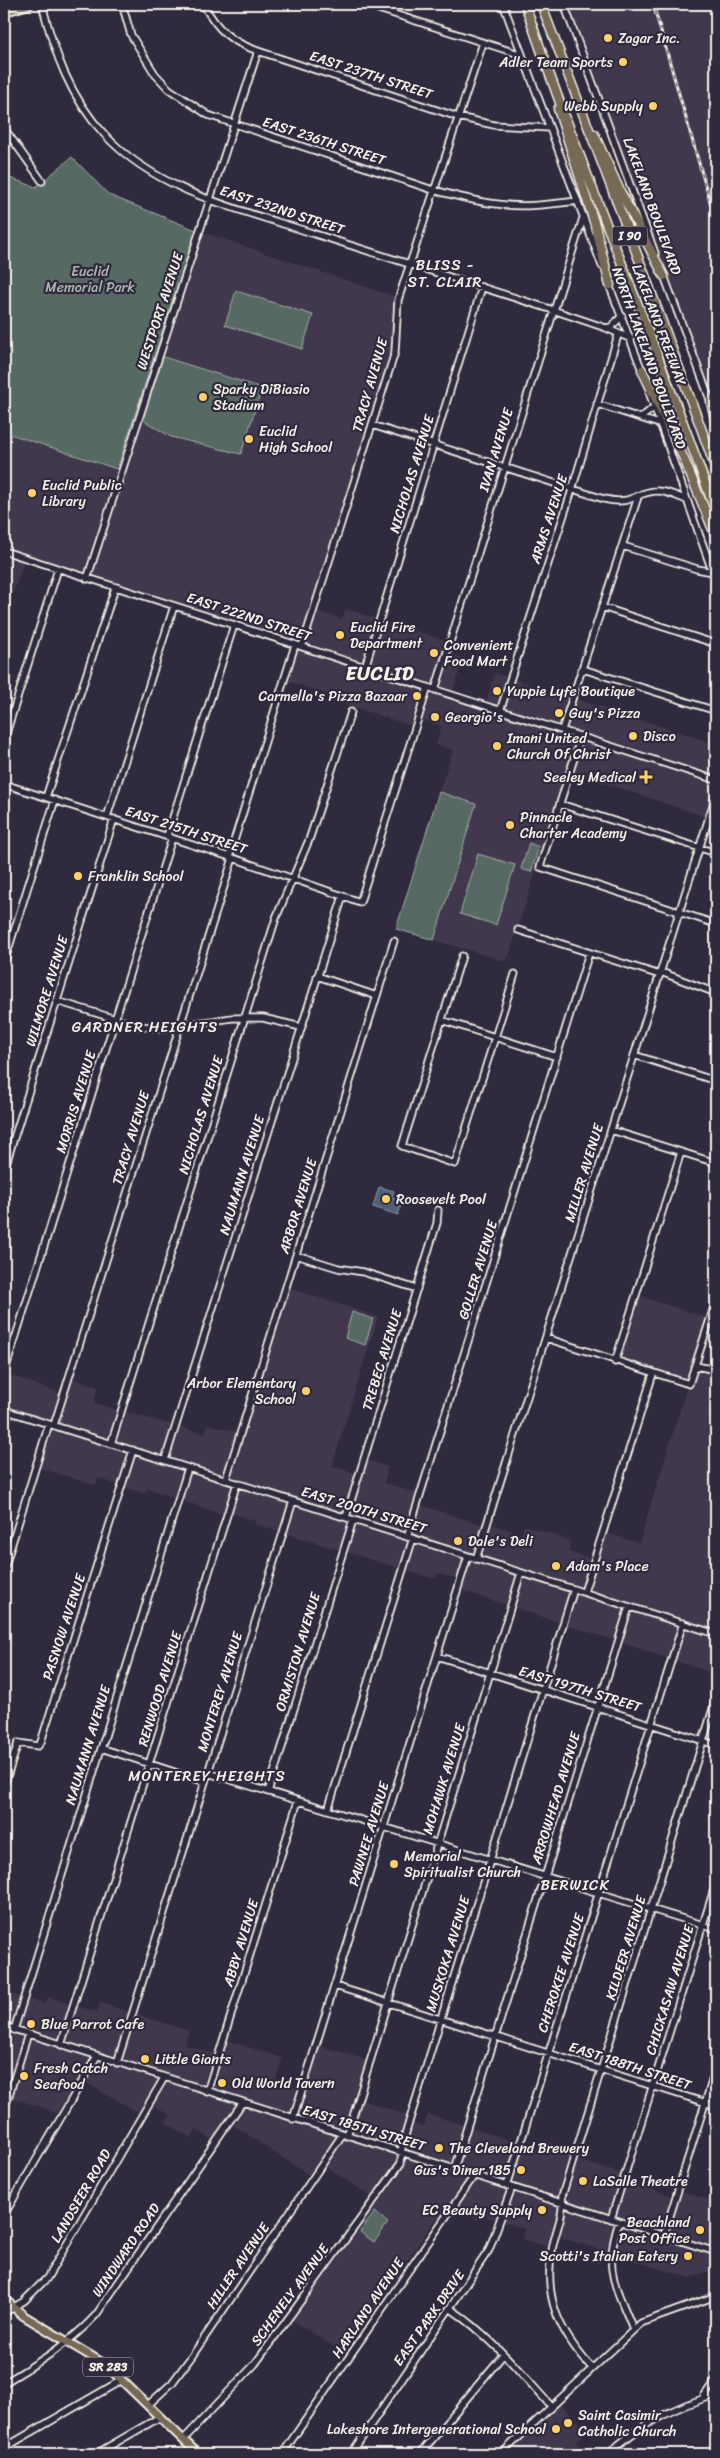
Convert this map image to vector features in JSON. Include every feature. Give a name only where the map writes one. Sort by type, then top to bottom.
[{"type":"highway","name":"LAKELAND FREEWAY","points":[[525,4],[547,69],[614,240],[716,514]]},
{"type":"highway","name":"LAKELAND FREEWAY","points":[[541,4],[643,270],[716,469]]},
{"type":"highway","points":[[547,69],[595,225],[610,285]]},
{"type":"highway","points":[[577,102],[664,276]]},
{"type":"highway","points":[[642,370],[684,459],[716,537]]},
{"type":"highway","points":[[711,402],[716,423]]},
{"type":"main road","points":[[4,12],[30,4]]},
{"type":"main road","name":"SR 283","points":[[4,2299],[12,2308],[106,2365],[195,2453]]},
{"type":"street","name":"EAST 232ND STREET","points":[[42,4],[54,49],[79,101],[105,135],[152,172],[210,199],[606,328]]},
{"type":"street","name":"EAST 236TH STREET","points":[[122,4],[131,35],[155,74],[169,89],[208,115],[433,190],[497,204],[530,206],[578,201]]},
{"type":"street","name":"EAST 237TH STREET","points":[[203,4],[214,22],[228,38],[258,51],[458,117],[494,125],[550,128]]},
{"type":"street","points":[[363,4],[522,55]]},
{"type":"street","name":"NORTH LAKELAND BOULEVARD","points":[[503,4],[631,340],[716,582]]},
{"type":"street","name":"LAKELAND BOULEVARD","points":[[564,4],[716,417]]},
{"type":"street","name":"TRACY AVENUE","points":[[4,1570],[179,1027],[231,857],[372,425],[394,352],[398,300],[483,43]]},
{"type":"street","name":"WESTPORT AVENUE","points":[[87,579],[258,51]]},
{"type":"street","points":[[4,128],[42,181]]},
{"type":"street","name":"IVAN AVENUE","points":[[435,690],[583,218]]},
{"type":"street","name":"NICHOLAS AVENUE","points":[[365,667],[482,287]]},
{"type":"street","points":[[606,328],[611,327],[622,316]]},
{"type":"street","points":[[606,328],[631,340]]},
{"type":"street","name":"ARMS AVENUE","points":[[500,711],[572,490],[618,335]]},
{"type":"street","points":[[597,404],[659,424]]},
{"type":"street","points":[[642,418],[654,407]]},
{"type":"street","points":[[372,425],[572,490],[617,502],[659,490],[687,500]]},
{"type":"street","points":[[671,494],[675,492],[680,482]]},
{"type":"street","points":[[562,730],[638,497]]},
{"type":"street","points":[[622,546],[713,572]]},
{"type":"street","name":"EAST 222ND STREET","points":[[4,551],[716,780]]},
{"type":"street","points":[[4,740],[58,569]]},
{"type":"street","points":[[46,797],[115,588]]},
{"type":"street","points":[[107,817],[174,606]]},
{"type":"street","points":[[602,608],[716,644]]},
{"type":"street","name":"MORRIS AVENUE","points":[[4,1374],[115,1020],[234,625]]},
{"type":"street","points":[[583,669],[716,711]]},
{"type":"street","name":"EAST 215TH STREET","points":[[4,784],[231,857],[360,902],[428,687]]},
{"type":"street","name":"NICHOLAS AVENUE","points":[[111,1444],[276,918],[309,840],[350,712]]},
{"type":"street","points":[[581,736],[540,867],[716,924]]},
{"type":"street","name":"MILLER AVENUE","points":[[476,1559],[716,795]]},
{"type":"street","points":[[4,963],[55,800]]},
{"type":"street","points":[[560,804],[716,853]]},
{"type":"street","name":"WILMORE AVENUE","points":[[4,1170],[114,819]]},
{"type":"street","name":"NAUMANN AVENUE","points":[[165,1460],[343,896]]},
{"type":"street","points":[[518,930],[660,973],[716,993]]},
{"type":"street","name":"ARBOR AVENUE","points":[[226,1480],[394,940]]},
{"type":"street","name":"GOLLER AVENUE","points":[[328,1810],[589,953]]},
{"type":"street","points":[[462,956],[402,1146],[455,1164],[515,974]]},
{"type":"street","points":[[317,976],[377,996]]},
{"type":"street","points":[[57,1001],[138,1026],[179,1027],[232,1018],[245,1018],[271,1020],[301,1027]]},
{"type":"street","points":[[442,1020],[557,1057]]},
{"type":"street","points":[[634,1055],[716,1081]]},
{"type":"street","points":[[610,1130],[716,1163]]},
{"type":"street","points":[[615,1362],[681,1152]]},
{"type":"street","name":"TREBEC AVENUE","points":[[346,1517],[437,1223],[438,1210]]},
{"type":"street","points":[[296,1255],[338,1268],[363,1272],[417,1289]]},
{"type":"street","points":[[546,1338],[615,1362],[689,1384],[716,1301]]},
{"type":"street","points":[[696,1366],[716,1370]]},
{"type":"street","points":[[584,1592],[653,1374]]},
{"type":"street","name":"EAST 200TH STREET","points":[[4,1410],[716,1634]]},
{"type":"street","name":"PASNOW AVENUE","points":[[4,1786],[18,1743],[38,1746],[41,1742],[133,1450]]},
{"type":"street","name":"NAUMANN AVENUE","points":[[14,2030],[188,1468]]},
{"type":"street","name":"RENWOOD AVENUE","points":[[61,2045],[237,1483]]},
{"type":"street","name":"MONTEREY AVENUE","points":[[117,2063],[293,1501]]},
{"type":"street","name":"ORMISTON AVENUE","points":[[268,1792],[353,1520]]},
{"type":"street","name":"PAWNEE AVENUE","points":[[293,2119],[468,1556]]},
{"type":"street","name":"MOHAWK AVENUE","points":[[344,2135],[388,2003],[521,1573]]},
{"type":"street","name":"MUSKOKA AVENUE","points":[[402,2154],[409,2122],[574,1589]]},
{"type":"street","name":"ARROWHEAD AVENUE","points":[[454,2169],[629,1607]]},
{"type":"street","name":"CHEROKEE AVENUE","points":[[509,2186],[682,1623]]},
{"type":"street","name":"EAST 197TH STREET","points":[[437,1656],[716,1745]]},
{"type":"street","name":"KILDEER AVENUE","points":[[592,2368],[566,2336],[552,2301],[550,2263],[553,2243],[563,2211],[562,2196],[716,1699]]},
{"type":"street","points":[[100,1748],[206,1782]]},
{"type":"street","points":[[208,1773],[298,1802],[438,1842],[716,1929]]},
{"type":"street","name":"ABBY AVENUE","points":[[207,2092],[298,1802]]},
{"type":"street","name":"CHICKASAW AVENUE","points":[[611,2219],[716,1883]]},
{"type":"street","name":"EAST 188TH STREET","points":[[335,1986],[716,2106]]},
{"type":"street","name":"EAST 185TH STREET","points":[[4,2026],[402,2154],[716,2252]]},
{"type":"street","points":[[4,2111],[28,2034]]},
{"type":"street","points":[[4,2215],[97,2056]]},
{"type":"street","points":[[664,2235],[716,2068]]},
{"type":"street","name":"LANDSEER ROAD","points":[[4,2313],[24,2301],[47,2278],[164,2078]]},
{"type":"street","name":"WINDWARD ROAD","points":[[4,2383],[45,2360],[69,2341],[103,2307],[242,2103]]},
{"type":"street","name":"HILLER AVENUE","points":[[148,2406],[172,2383],[192,2356],[344,2135]]},
{"type":"street","name":"SCHENELY AVENUE","points":[[183,2440],[255,2364],[401,2163],[402,2154]]},
{"type":"street","name":"HARLAND AVENUE","points":[[282,2454],[474,2176]]},
{"type":"street","name":"EAST PARK DRIVE","points":[[351,2454],[451,2309],[489,2250],[509,2186]]},
{"type":"street","points":[[619,2222],[610,2253],[610,2267],[633,2329]]},
{"type":"street","points":[[500,2454],[641,2323],[715,2299]]},
{"type":"street","points":[[451,2309],[476,2328],[552,2406]]},
{"type":"street","points":[[420,2454],[503,2354]]},
{"type":"street","points":[[702,2399],[716,2379]]},
{"type":"street","points":[[4,2448],[122,2380]]},
{"type":"street","points":[[609,2454],[621,2442],[673,2411],[702,2399],[716,2396]]},
{"type":"street","points":[[96,2454],[160,2417]]},
{"type":"shaded area","points":[[564,4],[716,4],[716,417]]},
{"type":"shaded area","name":"Euclid High School","points":[[202,232],[396,297],[393,310],[391,351],[309,617],[301,638],[296,642],[93,577],[92,570]]},
{"type":"shaded area","points":[[4,432],[121,471],[87,579],[25,558],[13,594],[4,591]]},
{"type":"shaded area","points":[[346,609],[450,642],[447,652],[463,658],[452,695],[485,706],[495,673],[716,744],[716,820],[570,772],[581,737],[540,723],[539,727],[575,739],[576,744],[509,956],[506,961],[434,940],[476,804],[439,792],[453,750],[436,745],[441,726],[418,719],[415,727],[329,699],[330,695],[285,680],[295,645],[302,647],[314,610],[342,619]]},
{"type":"shaded area","points":[[289,1288],[378,1317],[332,1466],[359,1474],[364,1459],[388,1467],[384,1483],[420,1494],[417,1504],[486,1526],[488,1523],[521,1534],[524,1525],[571,1541],[568,1552],[594,1560],[603,1532],[639,1543],[688,1384],[615,1362],[636,1295],[711,1319],[696,1365],[716,1370],[716,1674],[458,1589],[460,1580],[438,1573],[435,1579],[255,1524],[256,1521],[229,1512],[227,1516],[147,1488],[144,1494],[98,1478],[95,1485],[36,1467],[49,1424],[4,1410],[4,1373],[63,1394],[69,1377],[98,1387],[94,1403],[205,1434],[208,1424],[240,1433],[226,1480],[318,1509],[320,1505],[230,1477]]},
{"type":"shaded area","points":[[4,1992],[45,2004],[48,1997],[97,2012],[100,2003],[189,2031],[185,2045],[218,2055],[224,2039],[282,2058],[275,2082],[302,2090],[317,2045],[370,2061],[358,2099],[411,2116],[409,2122],[424,2127],[428,2114],[543,2151],[546,2141],[576,2150],[574,2159],[625,2175],[624,2181],[675,2197],[678,2190],[716,2202],[716,2283],[712,2270],[690,2278],[556,2236],[552,2248],[522,2239],[525,2229],[481,2215],[477,2220],[454,2205],[441,2223],[435,2220],[344,2353],[292,2320],[390,2187],[386,2185],[375,2199],[322,2164],[313,2178],[229,2122],[215,2142],[196,2129],[191,2138],[165,2122],[170,2115],[150,2103],[143,2115],[83,2081],[63,2115],[4,2095]]},
{"type":"shaded area","name":"Lakeshore Intergenerational School","points":[[557,2401],[587,2431],[576,2441],[588,2454],[522,2454],[512,2444]]},
{"type":"green space","name":"Euclid Memorial Park","points":[[72,157],[109,195],[196,230],[117,469],[4,432],[4,176],[36,187]]},
{"type":"green space","points":[[236,291],[313,315],[302,349],[225,325]]},
{"type":"green space","name":"Sparky DiBiasio Stadium","points":[[160,356],[262,388],[241,454],[171,437],[140,418]]},
{"type":"green space","points":[[439,792],[476,804],[434,940],[396,929]]},
{"type":"green space","points":[[529,843],[539,847],[531,872],[521,869]]},
{"type":"green space","points":[[478,854],[515,865],[496,925],[460,914]]},
{"type":"green space","points":[[352,1312],[373,1319],[365,1345],[345,1338]]},
{"type":"green space","points":[[375,2212],[388,2223],[374,2242],[360,2232]]},
{"type":"water","name":"Roosevelt Pool","points":[[379,1187],[394,1191],[392,1197],[402,1201],[398,1215],[373,1207]]},
{"type":"railway","points":[[653,4],[716,222]]},
{"type":"place","name":"Zagar Inc.","points":[[608,38]]},
{"type":"place","name":"Adler Team Sports","points":[[623,62]]},
{"type":"place","name":"Webb Supply","points":[[653,106]]},
{"type":"place","name":"Sparky DiBiasio Stadium","points":[[203,397]]},
{"type":"place","name":"Euclid High School","points":[[249,439]]},
{"type":"place","name":"Euclid Public Library","points":[[32,493]]},
{"type":"place","name":"Euclid Fire Department","points":[[340,635]]},
{"type":"place","name":"Convenient Food Mart","points":[[434,653]]},
{"type":"place","name":"Yuppie Lyfe Boutique","points":[[497,691]]},
{"type":"place","name":"Carmella's Pizza Bazaar","points":[[417,696]]},
{"type":"place","name":"Guy's Pizza","points":[[559,713]]},
{"type":"place","name":"Georgio's","points":[[435,717]]},
{"type":"place","name":"Disco","points":[[633,736]]},
{"type":"place","name":"Imani United Church Of Christ","points":[[497,746]]},
{"type":"place","name":"Seeley Medical","points":[[646,777]]},
{"type":"place","name":"Pinnacle Charter Academy","points":[[510,825]]},
{"type":"place","name":"Franklin School","points":[[78,876]]},
{"type":"place","name":"Roosevelt Pool","points":[[386,1199]]},
{"type":"place","name":"Arbor Elementary School","points":[[306,1391]]},
{"type":"place","name":"Dale's Deli","points":[[458,1541]]},
{"type":"place","name":"Adam's Place","points":[[556,1566]]},
{"type":"place","name":"Memorial Spiritualist Church","points":[[394,1864]]},
{"type":"place","name":"Blue Parrot Cafe","points":[[31,2024]]},
{"type":"place","name":"Little Giants","points":[[145,2059]]},
{"type":"place","name":"Fresh Catch Seafood","points":[[24,2076]]},
{"type":"place","name":"Old World Tavern","points":[[222,2083]]},
{"type":"place","name":"The Cleveland Brewery","points":[[439,2148]]},
{"type":"place","name":"Gus's Diner 185","points":[[521,2170]]},
{"type":"place","name":"LaSalle Theatre","points":[[583,2181]]},
{"type":"place","name":"EC Beauty Supply","points":[[542,2210]]},
{"type":"place","name":"Beachland Post Office","points":[[700,2230]]},
{"type":"place","name":"Scotti's Italian Eatery","points":[[688,2256]]},
{"type":"place","name":"Saint Casimir Catholic Church","points":[[568,2423]]},
{"type":"place","name":"Lakeshore Intergenerational School","points":[[556,2429]]},
{"type":"district","name":"BLISS - ST. CLAIR","points":[[445,274]]},
{"type":"district","name":"EUCLID","points":[[380,673]]},
{"type":"district","name":"GARDNER HEIGHTS","points":[[145,1027]]},
{"type":"district","name":"MONTEREY HEIGHTS","points":[[207,1776]]},
{"type":"district","name":"BERWICK","points":[[575,1885]]}]
